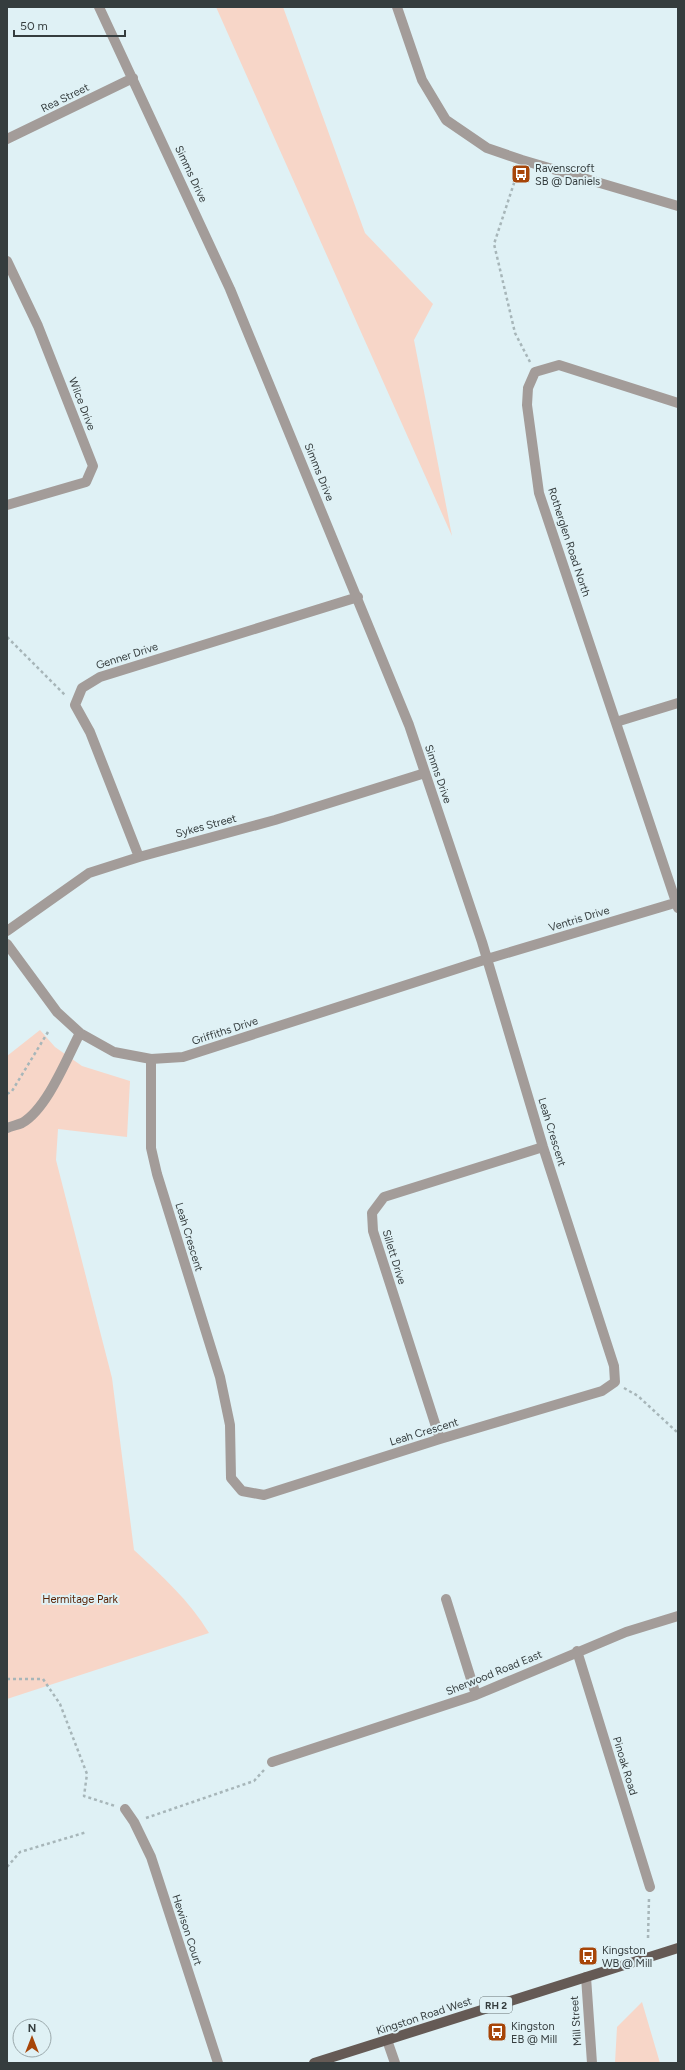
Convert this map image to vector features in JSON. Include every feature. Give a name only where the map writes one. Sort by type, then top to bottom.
[{"type":"main road","name":"Kingston Road West","points":[[317,2063],[678,1948]]},
{"type":"street","name":"Simms Drive","points":[[99,7],[230,289],[358,598],[409,725],[487,959]]},
{"type":"street","points":[[397,7],[422,80],[446,120],[487,148],[522,160],[678,206]]},
{"type":"street","name":"Rea Street","points":[[7,139],[133,78]]},
{"type":"street","name":"Wilce Drive","points":[[7,261],[38,326],[93,466],[86,482],[7,505]]},
{"type":"street","points":[[535,372],[559,365],[678,403]]},
{"type":"street","name":"Rotherglen Road North","points":[[535,372],[528,388],[527,405],[539,493],[677,904]]},
{"type":"street","name":"Genner Drive","points":[[75,705],[82,688],[100,677],[358,598]]},
{"type":"street","points":[[616,722],[678,703]]},
{"type":"street","points":[[75,705],[90,732],[139,857]]},
{"type":"street","name":"Sykes Street","points":[[7,931],[89,873],[139,857],[274,820],[425,773]]},
{"type":"street","name":"Ventris Drive","points":[[487,959],[677,904]]},
{"type":"street","name":"Griffiths Drive","points":[[7,944],[57,1012],[80,1033],[114,1052],[152,1059],[183,1057],[487,959]]},
{"type":"street","name":"Leah Crescent","points":[[152,1059],[151,1148],[157,1174],[220,1377],[230,1425],[231,1478],[242,1491],[264,1495],[440,1439],[602,1391],[615,1382],[614,1366],[543,1147],[487,959]]},
{"type":"street","points":[[7,1128],[22,1122],[41,1104],[53,1086],[80,1033]]},
{"type":"street","name":"Sillett Drive","points":[[440,1439],[373,1231],[372,1213],[384,1197],[543,1147]]},
{"type":"street","points":[[446,1599],[476,1695]]},
{"type":"street","name":"Sherwood Road East","points":[[272,1762],[476,1695],[577,1651],[626,1632],[678,1616]]},
{"type":"street","name":"Pinoak Road","points":[[577,1651],[650,1887]]},
{"type":"street","name":"Hewison Court","points":[[125,1809],[134,1822],[151,1857],[218,2063]]},
{"type":"street","name":"Mill Street","points":[[586,1977],[592,2063]]},
{"type":"street","points":[[387,2040],[395,2063]]},
{"type":"path","points":[[522,160],[494,244],[516,333],[535,372]]},
{"type":"path","points":[[7,637],[75,705]]},
{"type":"path","points":[[7,1094],[12,1091],[48,1032]]},
{"type":"path","points":[[615,1382],[638,1396],[678,1433]]},
{"type":"path","points":[[7,1679],[42,1679],[60,1704],[86,1774],[84,1796],[125,1809]]},
{"type":"path","points":[[134,1822],[254,1781],[272,1762]]},
{"type":"path","points":[[7,1868],[20,1852],[87,1832]]},
{"type":"path","points":[[648,1938],[650,1887]]},
{"type":"green space","points":[[216,7],[283,7],[365,233],[433,304],[414,340],[452,536]]},
{"type":"green space","name":"Hermitage Park","points":[[40,1030],[55,1047],[82,1066],[130,1081],[127,1137],[58,1129],[56,1160],[112,1378],[134,1550],[184,1599],[209,1633],[7,1699],[7,1056]]},
{"type":"green space","points":[[642,2002],[660,2063],[615,2063],[617,2027]]},
{"type":"place","name":"Ravenscroft SB @ Daniels","points":[[521,174]]},
{"type":"place","name":"Kingston WB @ Mill","points":[[588,1956]]},
{"type":"place","name":"Kingston EB @ Mill","points":[[497,2032]]}]
